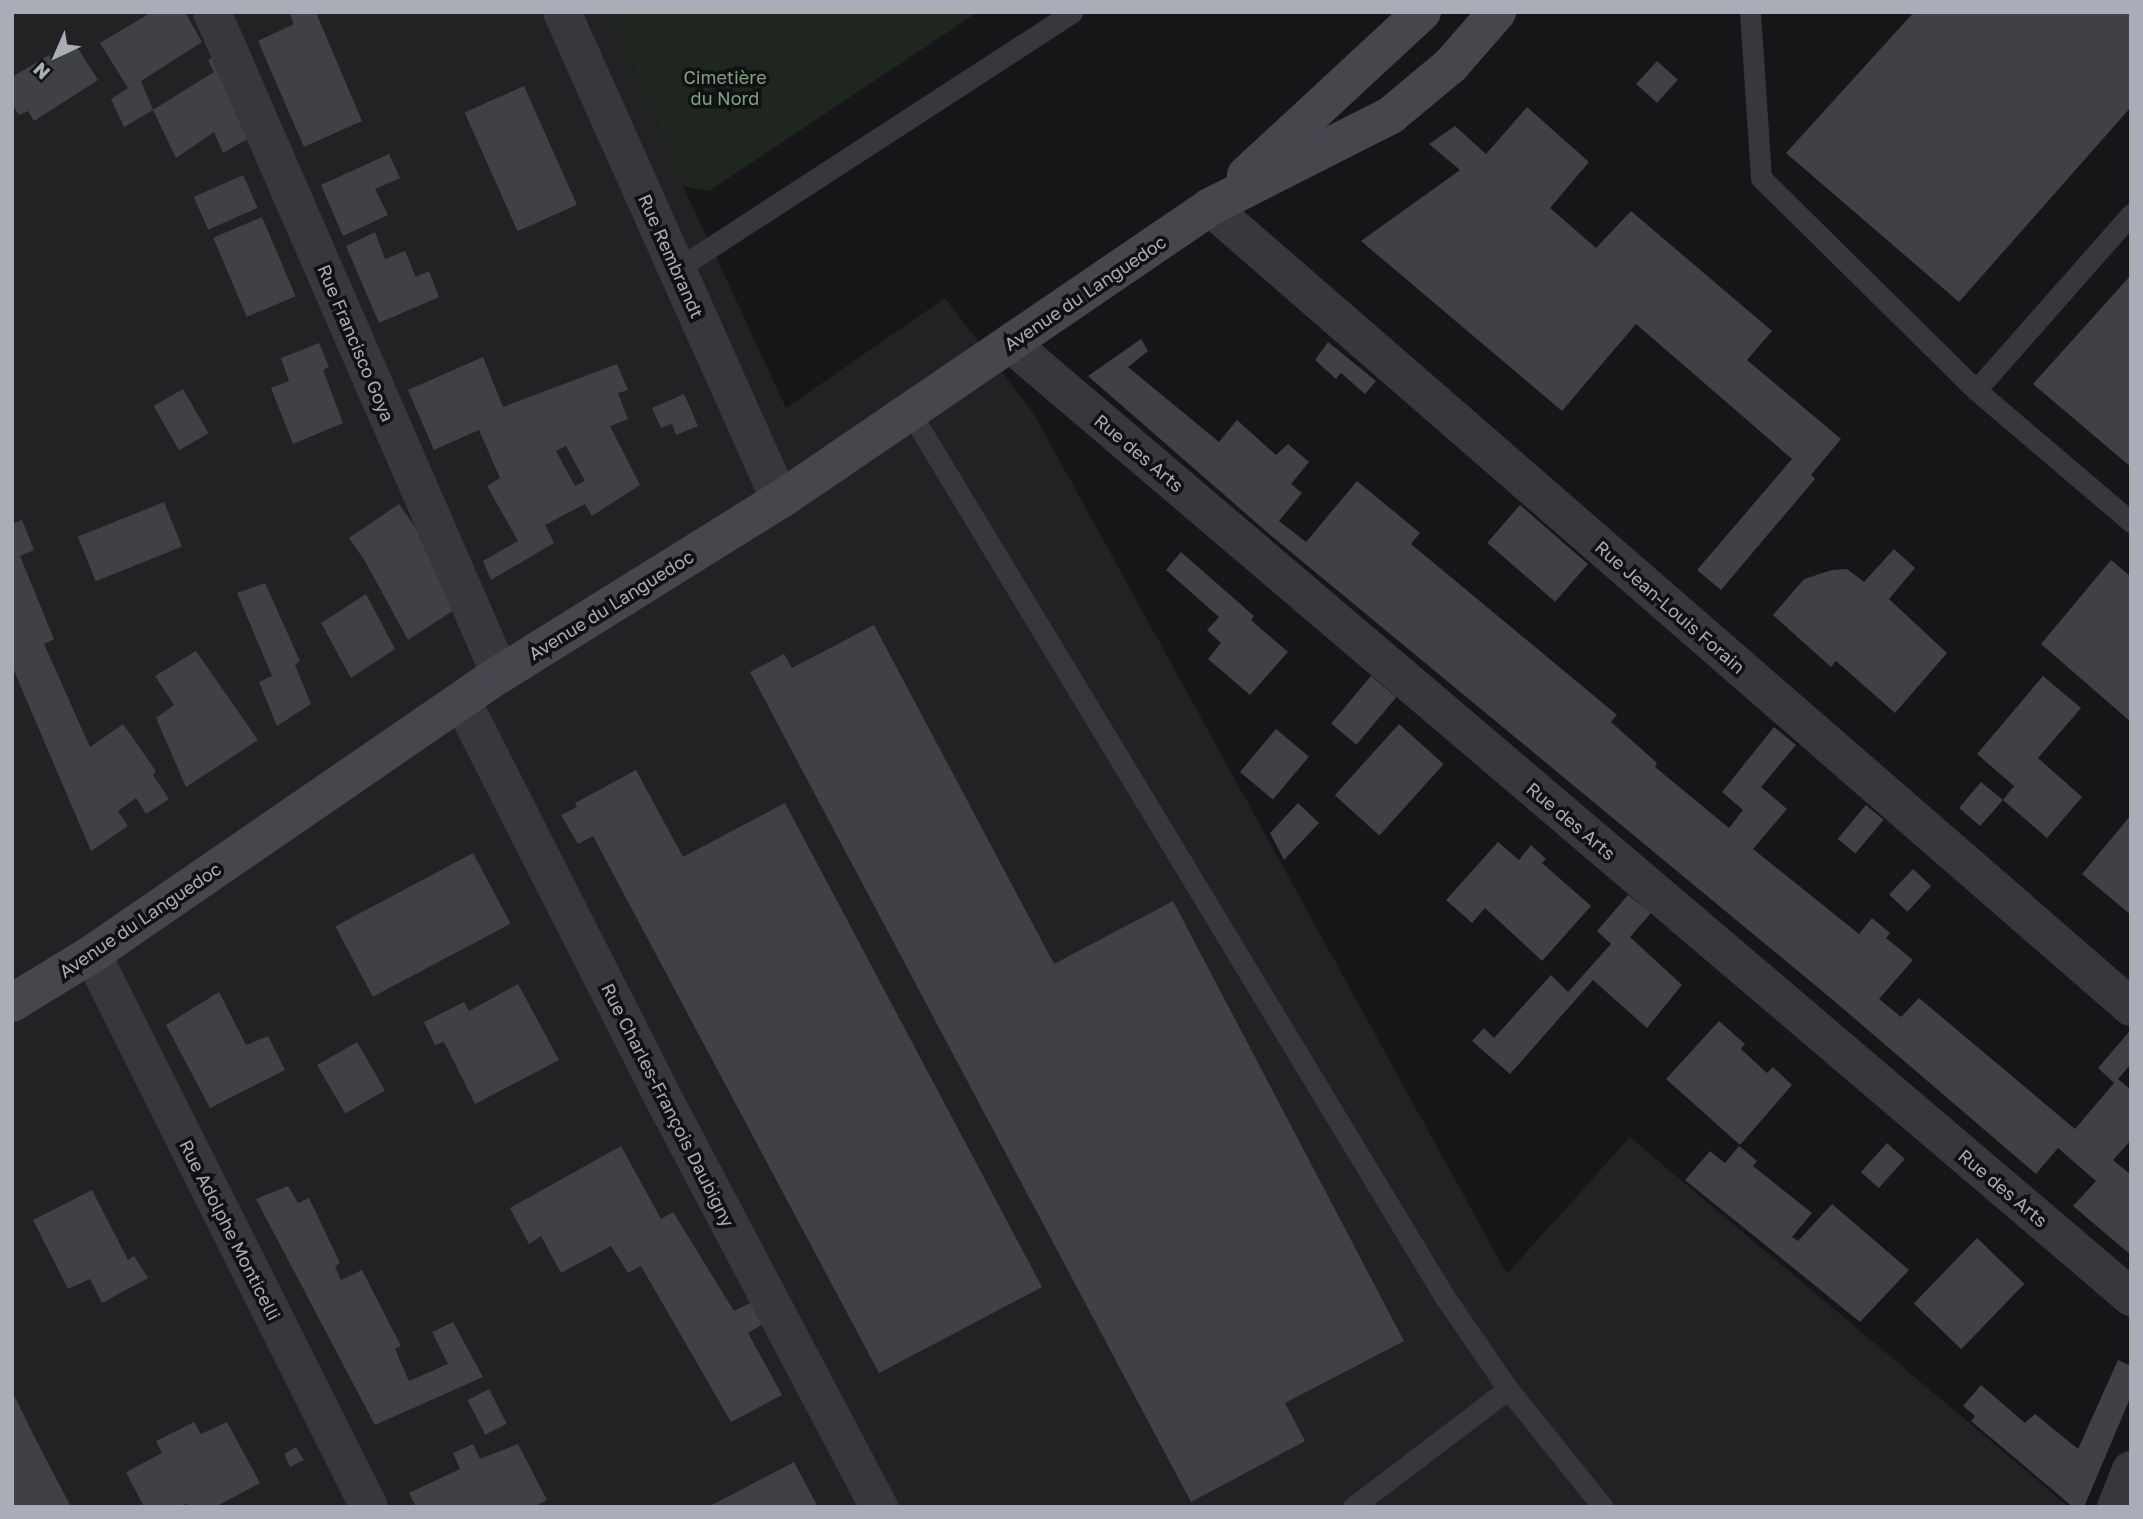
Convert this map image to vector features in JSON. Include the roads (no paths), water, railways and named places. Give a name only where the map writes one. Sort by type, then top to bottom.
[{"type":"main road","name":"Avenue du Languedoc","points":[[1210,207],[1422,12]]},
{"type":"main road","name":"Avenue du Languedoc","points":[[12,1003],[92,954],[500,674],[780,500],[1210,207],[1391,115],[1451,65],[1497,12]]},
{"type":"street","name":"Rue Francisco Goya","points":[[212,12],[500,674]]},
{"type":"street","name":"Rue Rembrandt","points":[[562,12],[780,500]]},
{"type":"street","name":"Rue Jean-Louis Forain","points":[[1210,207],[2131,1007]]},
{"type":"street","name":"Rue des Arts","points":[[1011,344],[2131,1297]]},
{"type":"street","name":"Rue Charles-François Daubigny","points":[[462,701],[657,1086],[878,1507]]},
{"type":"street","name":"Rue Adolphe Monticelli","points":[[92,954],[369,1507]]},
{"type":"street","points":[[2116,1507],[2131,1470]]},
{"type":"lane","points":[[677,269],[1072,12]]},
{"type":"lane","points":[[1750,12],[1761,178],[1976,390],[2131,522]]},
{"type":"lane","points":[[1976,390],[2131,214]]},
{"type":"lane","points":[[909,412],[1444,1296],[1508,1389],[1603,1507]]},
{"type":"lane","points":[[1353,1507],[1508,1389]]},
{"type":"park label","name":"Cimetière du Nord","points":[[725,88]]}]
